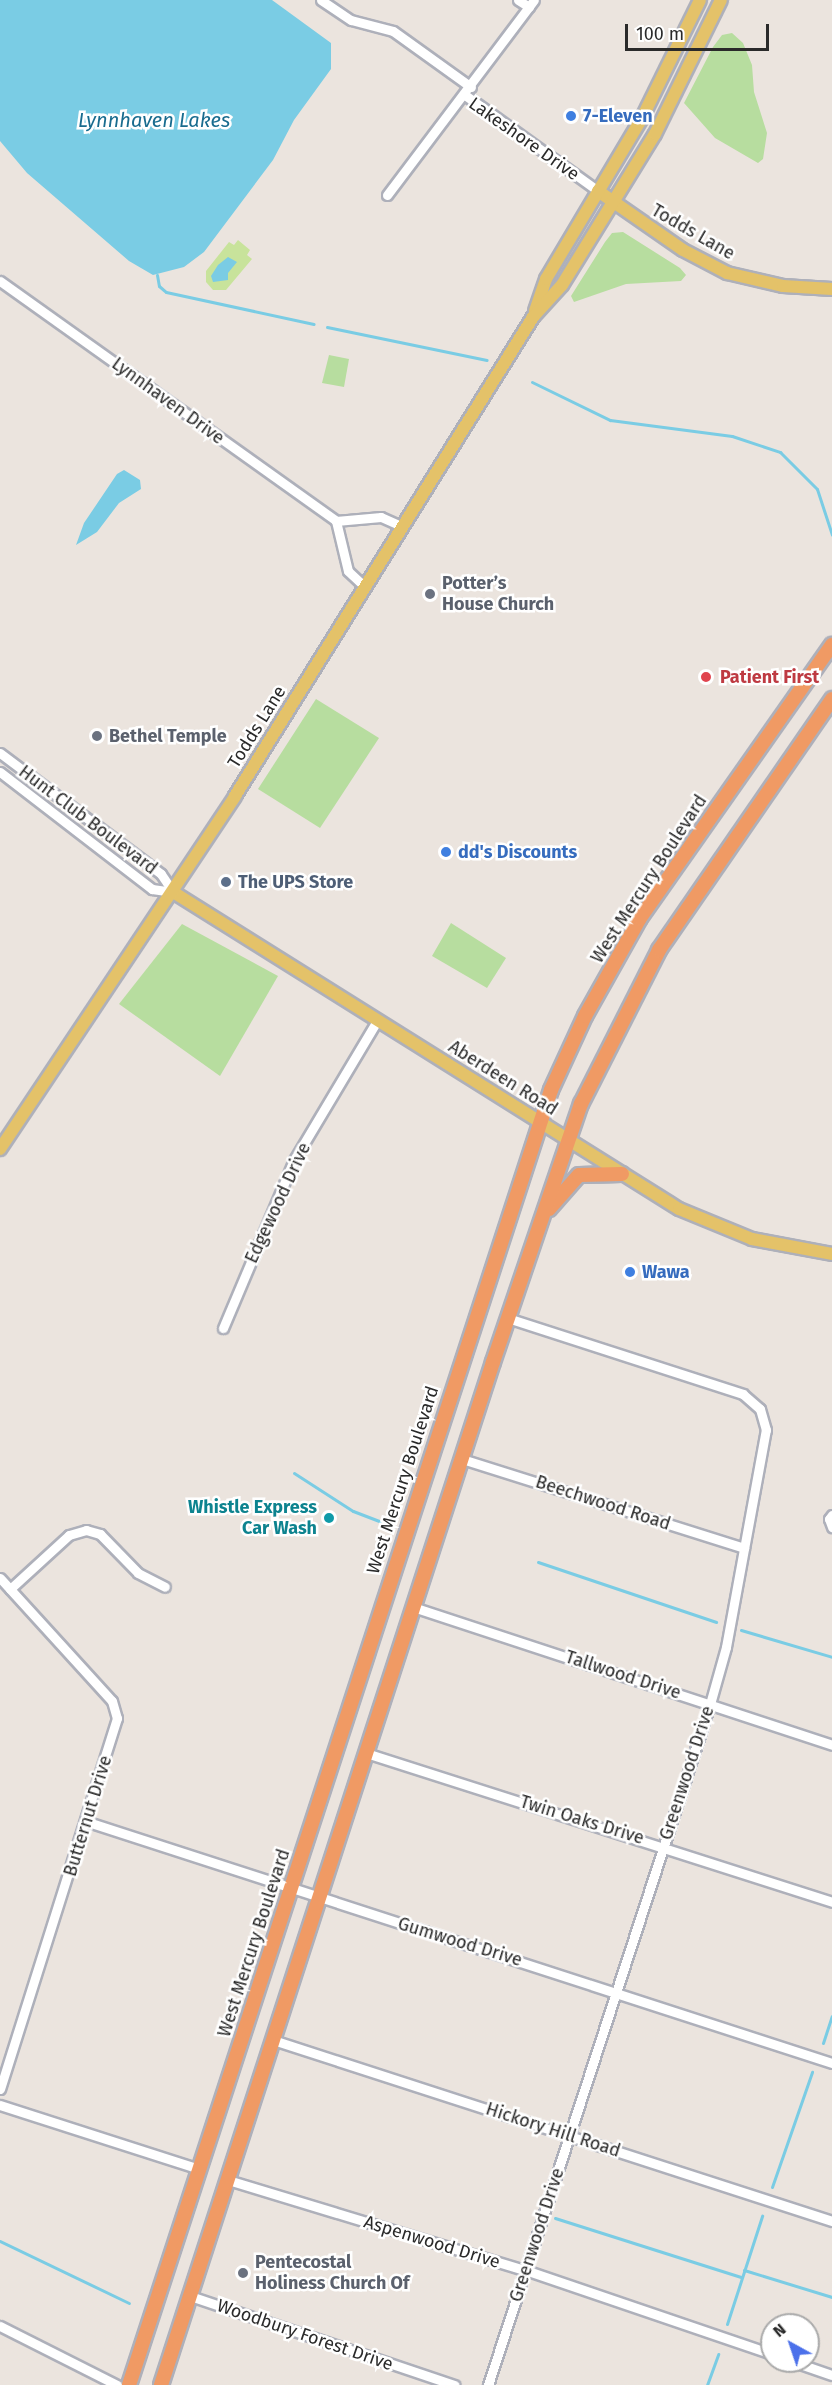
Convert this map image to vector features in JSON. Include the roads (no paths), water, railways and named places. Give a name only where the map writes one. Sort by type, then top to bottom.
[{"type":"highway","name":"West Mercury Boulevard","points":[[129,2385],[540,1122],[585,1016],[629,937],[832,645]]},
{"type":"highway","points":[[161,2385],[413,1607],[568,1140],[603,1055],[658,950],[832,699]]},
{"type":"highway","points":[[542,1218],[579,1175],[622,1174]]},
{"type":"main road","points":[[598,191],[652,98],[700,0]]},
{"type":"main road","points":[[613,203],[654,135],[721,0]]},
{"type":"main road","name":"Todds Lane","points":[[533,317],[546,279],[598,191],[696,258],[727,273],[783,286],[832,290]]},
{"type":"main road","name":"Todds Lane","points":[[0,1149],[173,892],[533,317],[562,285],[613,203]]},
{"type":"main road","name":"Aberdeen Road","points":[[173,892],[676,1208],[727,1230],[776,1245],[832,1254]]},
{"type":"street","points":[[321,0],[351,20],[393,31],[471,87]]},
{"type":"street","points":[[465,95],[531,4],[518,0]]},
{"type":"street","name":"Lakeshore Drive","points":[[387,195],[465,95],[598,191]]},
{"type":"street","name":"Lynnhaven Drive","points":[[0,281],[336,521]]},
{"type":"street","points":[[365,587],[348,572],[336,521],[381,517],[403,527]]},
{"type":"street","name":"Hunt Club Boulevard","points":[[0,753],[161,874],[173,892]]},
{"type":"street","name":"Hunt Club Boulevard","points":[[0,772],[152,889],[173,892]]},
{"type":"street","name":"Edgewood Drive","points":[[223,1328],[294,1160],[377,1021]]},
{"type":"street","name":"Greenwood Drive","points":[[488,2385],[710,1704],[726,1647],[766,1430],[764,1416],[755,1403],[736,1392],[508,1318]]},
{"type":"street","name":"Beechwood Road","points":[[462,1459],[744,1548]]},
{"type":"street","points":[[832,1515],[829,1519],[832,1527]]},
{"type":"street","points":[[10,1589],[69,1535],[86,1530],[100,1534],[138,1573],[165,1587]]},
{"type":"street","name":"Butternut Drive","points":[[0,1578],[117,1709],[87,1822],[0,2089]]},
{"type":"street","name":"Tallwood Drive","points":[[413,1607],[832,1744]]},
{"type":"street","name":"Twin Oaks Drive","points":[[366,1753],[664,1846],[832,1902]]},
{"type":"street","name":"Gumwood Drive","points":[[87,1822],[832,2062]]},
{"type":"street","name":"Hickory Hill Road","points":[[273,2040],[832,2221]]},
{"type":"street","points":[[0,2105],[199,2169]]},
{"type":"street","name":"Aspenwood Drive","points":[[228,2180],[525,2270],[760,2350]]},
{"type":"street","name":"Woodbury Forest Drive","points":[[190,2296],[454,2385]]},
{"type":"street","points":[[0,2326],[117,2385]]},
{"type":"water","name":"Lynnhaven Lakes","points":[[0,0],[272,0],[331,43],[331,69],[294,120],[273,160],[204,252],[184,267],[153,275],[129,261],[27,173],[0,141]]},
{"type":"water","points":[[228,257],[237,262],[228,273],[228,280],[213,282],[211,276],[218,265]]},
{"type":"water","points":[[124,470],[140,480],[141,489],[119,503],[97,532],[76,545],[84,523],[117,474]]},
{"type":"waterway","points":[[157,275],[159,286],[166,292],[314,324]]},
{"type":"waterway","points":[[327,327],[487,360]]},
{"type":"waterway","points":[[532,382],[610,420],[732,436],[780,452],[817,489],[832,535]]},
{"type":"waterway","points":[[294,1473],[353,1511],[381,1522]]},
{"type":"waterway","points":[[538,1562],[716,1622]]},
{"type":"waterway","points":[[741,1630],[832,1657]]},
{"type":"waterway","points":[[823,2043],[832,2016]]},
{"type":"waterway","points":[[772,2187],[812,2072]]},
{"type":"waterway","points":[[727,2324],[762,2216]]},
{"type":"waterway","points":[[555,2218],[741,2277]]},
{"type":"waterway","points":[[0,2241],[129,2303]]},
{"type":"waterway","points":[[744,2270],[832,2297]]},
{"type":"waterway","points":[[707,2385],[718,2354]]},
{"type":"place","name":"7-Eleven","points":[[571,116]]},
{"type":"place","name":"Potter’s House Church","points":[[430,594]]},
{"type":"place","name":"Patient First","points":[[706,677]]},
{"type":"place","name":"Bethel Temple","points":[[97,736]]},
{"type":"place","name":"dd's Discounts","points":[[446,852]]},
{"type":"place","name":"The UPS Store","points":[[226,882]]},
{"type":"place","name":"Wawa","points":[[630,1272]]},
{"type":"place","name":"Whistle Express Car Wash","points":[[329,1518]]},
{"type":"place","name":"Pentecostal Holiness Church Of","points":[[243,2273]]}]
